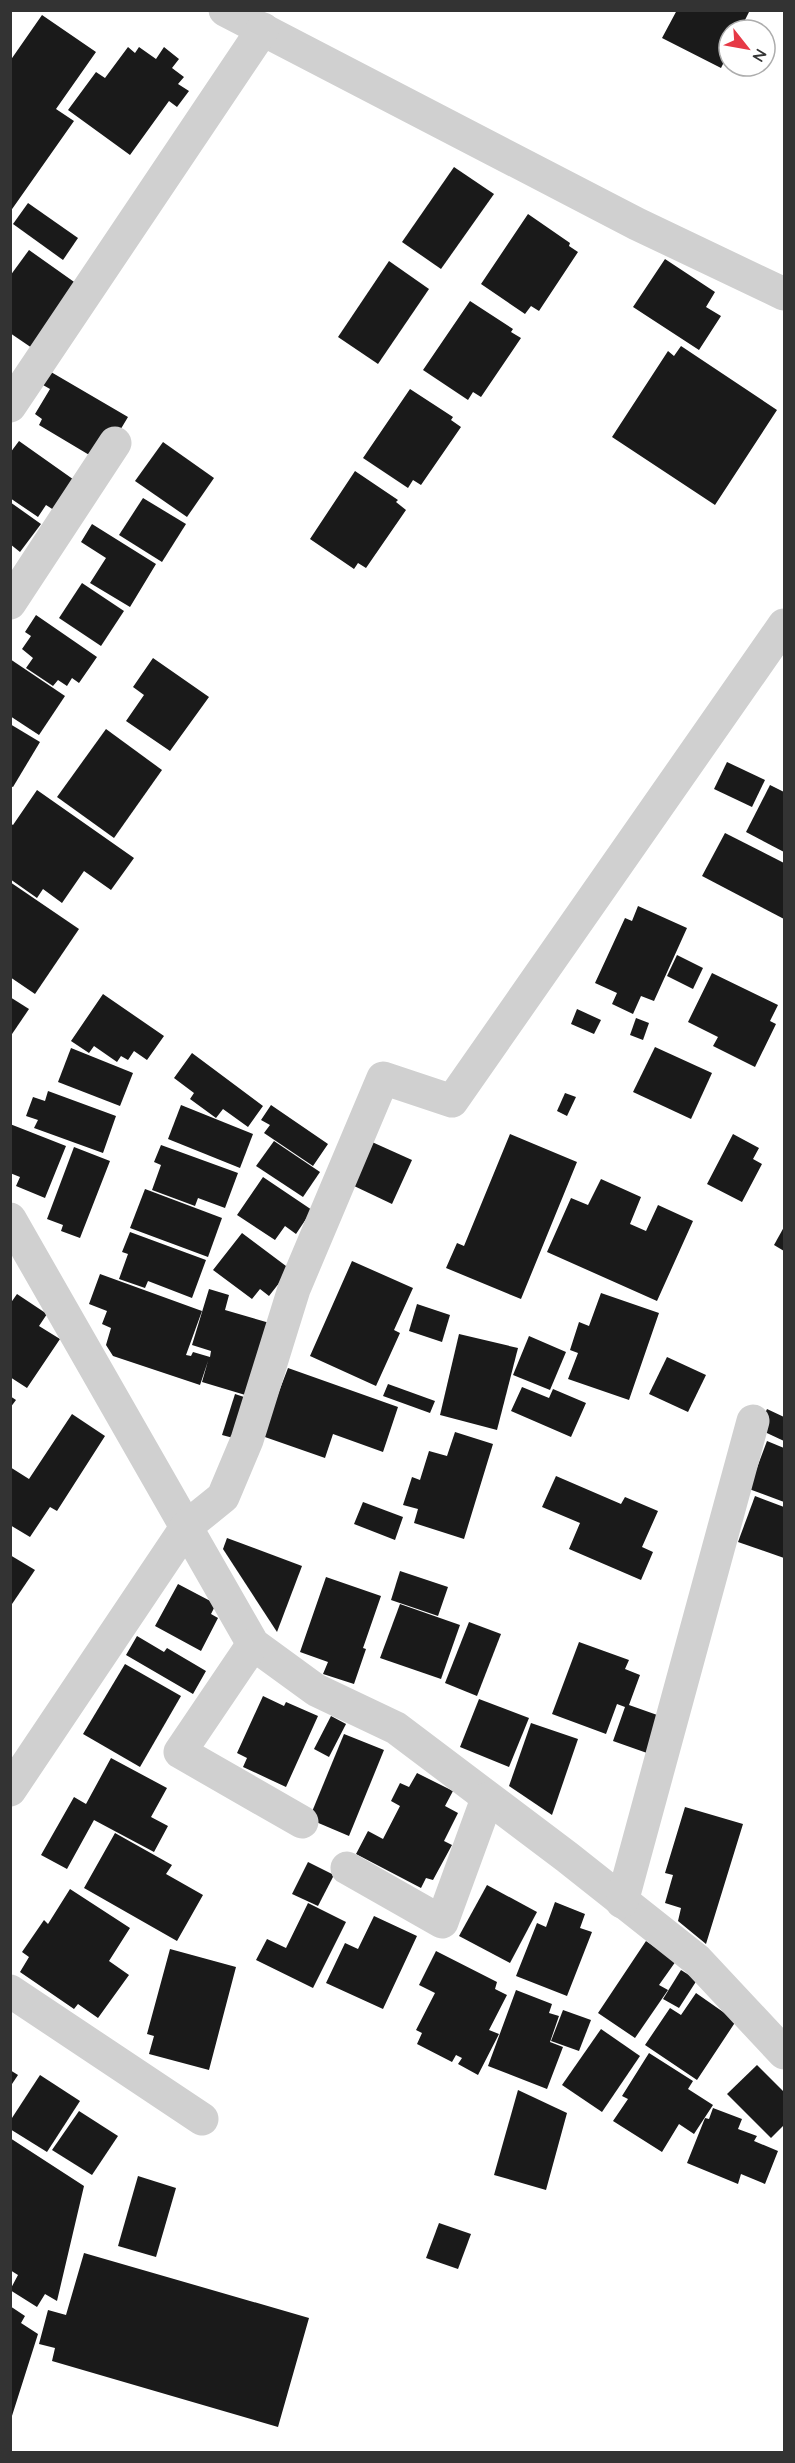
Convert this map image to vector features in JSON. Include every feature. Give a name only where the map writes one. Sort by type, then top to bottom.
[{"type":"street","points":[[225,10],[637,224],[784,294]]},
{"type":"street","points":[[10,406],[262,29]]},
{"type":"street","points":[[10,603],[115,443]]},
{"type":"street","points":[[10,1790],[187,1526],[223,1497],[247,1440],[294,1289],[383,1078],[452,1101],[784,625]]},
{"type":"street","points":[[10,1219],[253,1644],[316,1689],[396,1728],[487,1799],[567,1857],[697,1960],[784,2053]]},
{"type":"street","points":[[622,1902],[753,1421]]},
{"type":"street","points":[[253,1644],[180,1752],[302,1822]]},
{"type":"street","points":[[347,1868],[442,1922],[487,1799]]},
{"type":"street","points":[[10,1991],[202,2119]]},
{"type":"building","points":[[677,10],[750,10],[746,18],[717,18],[717,66],[662,38]]},
{"type":"building","points":[[42,15],[96,52],[56,109],[74,121],[10,212],[10,61]]},
{"type":"building","points":[[128,47],[135,53],[139,47],[156,59],[164,47],[179,59],[172,68],[184,77],[178,84],[189,91],[177,107],[169,101],[130,155],[68,110],[96,72],[105,78]]},
{"type":"building","points":[[454,167],[494,194],[441,269],[402,242]]},
{"type":"building","points":[[28,203],[78,238],[63,260],[13,224]]},
{"type":"building","points":[[528,214],[570,243],[569,246],[578,252],[539,311],[531,306],[525,314],[481,284]]},
{"type":"building","points":[[29,250],[77,284],[32,348],[10,333],[10,276]]},
{"type":"building","points":[[665,259],[715,292],[706,307],[721,316],[699,350],[633,307]]},
{"type":"building","points":[[389,261],[429,289],[378,364],[338,337]]},
{"type":"building","points":[[470,301],[513,329],[511,332],[521,338],[481,397],[473,392],[468,400],[423,370]]},
{"type":"building","points":[[681,346],[777,410],[715,505],[612,437],[668,351],[674,356]]},
{"type":"building","points":[[51,372],[128,417],[101,462],[39,425],[42,419],[35,414],[50,389],[43,385]]},
{"type":"building","points":[[410,389],[453,417],[451,420],[461,427],[421,485],[413,480],[408,488],[363,458]]},
{"type":"building","points":[[19,441],[77,482],[57,512],[46,505],[38,517],[10,498],[10,453]]},
{"type":"building","points":[[163,442],[214,478],[187,517],[135,481]]},
{"type":"building","points":[[355,471],[398,500],[396,502],[406,510],[366,568],[358,563],[354,569],[310,539]]},
{"type":"building","points":[[143,498],[186,524],[162,562],[119,535]]},
{"type":"building","points":[[10,502],[41,524],[20,552],[10,544]]},
{"type":"building","points":[[92,524],[156,564],[130,607],[90,583],[106,558],[81,542]]},
{"type":"building","points":[[82,583],[124,611],[101,646],[59,618]]},
{"type":"building","points":[[36,615],[97,657],[79,683],[72,678],[67,686],[58,680],[53,686],[26,668],[33,658],[22,649],[31,636],[25,632]]},
{"type":"building","points":[[153,658],[209,697],[170,751],[126,721],[144,695],[133,687]]},
{"type":"building","points":[[10,659],[65,696],[39,735],[10,716]]},
{"type":"building","points":[[10,724],[40,742],[13,787],[10,786]]},
{"type":"building","points":[[106,729],[162,770],[114,838],[57,797]]},
{"type":"building","points":[[727,762],[765,780],[752,807],[714,789]]},
{"type":"building","points":[[770,785],[784,792],[784,852],[746,832]]},
{"type":"building","points":[[37,790],[134,858],[111,890],[84,871],[62,903],[43,889],[37,898],[10,879],[10,823],[13,825]]},
{"type":"building","points":[[725,833],[784,863],[784,919],[702,876]]},
{"type":"building","points":[[10,882],[79,929],[35,994],[10,977]]},
{"type":"building","points":[[638,906],[687,928],[654,1001],[641,996],[633,1014],[612,1004],[617,993],[595,983],[625,918],[632,921]]},
{"type":"building","points":[[677,955],[703,968],[693,989],[667,976]]},
{"type":"building","points":[[712,973],[778,1005],[770,1021],[776,1024],[755,1067],[713,1046],[718,1037],[688,1022]]},
{"type":"building","points":[[103,994],[164,1036],[147,1060],[134,1051],[128,1060],[121,1056],[117,1062],[94,1046],[89,1053],[71,1041]]},
{"type":"building","points":[[10,997],[29,1009],[10,1037]]},
{"type":"building","points":[[577,1009],[601,1020],[594,1034],[571,1024]]},
{"type":"building","points":[[636,1018],[649,1023],[643,1040],[630,1035]]},
{"type":"building","points":[[655,1047],[712,1073],[691,1119],[633,1092]]},
{"type":"building","points":[[71,1048],[133,1073],[120,1106],[58,1082]]},
{"type":"building","points":[[192,1053],[263,1106],[248,1127],[223,1109],[216,1118],[190,1099],[194,1093],[174,1078]]},
{"type":"building","points":[[48,1091],[116,1116],[103,1153],[34,1128],[38,1120],[26,1116],[33,1097],[45,1101]]},
{"type":"building","points":[[565,1093],[576,1097],[567,1116],[557,1111]]},
{"type":"building","points":[[181,1105],[253,1134],[240,1168],[168,1139]]},
{"type":"building","points":[[271,1105],[328,1144],[313,1166],[264,1133],[270,1125],[261,1120]]},
{"type":"building","points":[[10,1124],[66,1146],[45,1198],[16,1186],[20,1177],[10,1173]]},
{"type":"building","points":[[510,1134],[577,1162],[521,1299],[446,1268],[457,1243],[464,1246]]},
{"type":"building","points":[[733,1134],[759,1148],[753,1159],[762,1164],[742,1202],[707,1184]]},
{"type":"building","points":[[274,1141],[320,1172],[303,1197],[256,1166]]},
{"type":"building","points":[[372,1142],[412,1160],[392,1204],[352,1185]]},
{"type":"building","points":[[161,1145],[238,1173],[225,1208],[198,1198],[195,1206],[152,1190],[161,1165],[154,1162]]},
{"type":"building","points":[[74,1147],[110,1161],[80,1238],[61,1231],[63,1225],[47,1219]]},
{"type":"building","points":[[263,1177],[312,1210],[296,1234],[285,1226],[275,1240],[237,1215]]},
{"type":"building","points":[[601,1179],[641,1197],[630,1224],[646,1231],[658,1205],[693,1221],[657,1301],[547,1252],[571,1198],[588,1205]]},
{"type":"building","points":[[145,1189],[222,1218],[208,1257],[130,1228]]},
{"type":"building","points":[[784,1227],[784,1251],[774,1245]]},
{"type":"building","points":[[130,1232],[206,1260],[192,1298],[148,1281],[145,1288],[119,1279],[128,1254],[122,1252]]},
{"type":"building","points":[[242,1233],[290,1269],[269,1296],[260,1289],[252,1299],[213,1270]]},
{"type":"building","points":[[352,1261],[413,1288],[394,1330],[400,1333],[376,1386],[310,1356]]},
{"type":"building","points":[[100,1274],[202,1311],[186,1355],[191,1356],[193,1352],[210,1357],[211,1351],[192,1345],[209,1289],[229,1295],[225,1310],[273,1324],[252,1397],[202,1382],[208,1361],[200,1385],[113,1356],[106,1345],[111,1328],[102,1324],[107,1311],[89,1304]]},
{"type":"building","points":[[601,1293],[659,1313],[629,1400],[568,1379],[578,1353],[570,1350],[579,1322],[589,1326]]},
{"type":"building","points":[[17,1294],[47,1314],[39,1326],[60,1339],[27,1388],[10,1377],[10,1304]]},
{"type":"building","points":[[417,1304],[450,1315],[442,1342],[409,1331]]},
{"type":"building","points":[[459,1334],[518,1348],[497,1430],[440,1415]]},
{"type":"building","points":[[529,1336],[566,1352],[550,1390],[513,1375]]},
{"type":"building","points":[[667,1357],[706,1375],[688,1412],[649,1394]]},
{"type":"building","points":[[288,1368],[398,1407],[383,1452],[333,1434],[325,1458],[262,1436]]},
{"type":"building","points":[[388,1384],[435,1401],[430,1413],[383,1396]]},
{"type":"building","points":[[522,1387],[549,1398],[553,1389],[586,1403],[571,1437],[511,1411]]},
{"type":"building","points":[[235,1394],[250,1399],[237,1439],[222,1435]]},
{"type":"building","points":[[10,1396],[16,1400],[10,1408]]},
{"type":"building","points":[[767,1409],[784,1417],[784,1441],[758,1429]]},
{"type":"building","points":[[72,1414],[105,1436],[57,1511],[50,1507],[30,1537],[10,1525],[10,1467],[29,1479]]},
{"type":"building","points":[[455,1432],[493,1444],[464,1539],[414,1523],[418,1509],[403,1505],[412,1477],[420,1480],[429,1451],[447,1456]]},
{"type":"building","points":[[767,1441],[784,1448],[784,1502],[749,1489]]},
{"type":"building","points":[[556,1476],[621,1504],[625,1497],[658,1511],[642,1547],[653,1552],[641,1580],[569,1549],[580,1523],[542,1507]]},
{"type":"building","points":[[755,1496],[784,1507],[784,1558],[738,1542]]},
{"type":"building","points":[[363,1502],[403,1517],[395,1540],[354,1524]]},
{"type":"building","points":[[227,1538],[302,1566],[277,1632],[223,1549]]},
{"type":"building","points":[[10,1555],[35,1570],[10,1607]]},
{"type":"building","points":[[400,1571],[448,1587],[438,1616],[391,1600]]},
{"type":"building","points":[[326,1577],[381,1596],[363,1648],[366,1649],[354,1684],[323,1674],[328,1662],[300,1652]]},
{"type":"building","points":[[178,1584],[216,1604],[211,1614],[218,1618],[201,1651],[155,1626]]},
{"type":"building","points":[[400,1604],[460,1625],[441,1679],[380,1658]]},
{"type":"building","points":[[469,1622],[501,1634],[477,1696],[445,1683]]},
{"type":"building","points":[[137,1636],[164,1652],[167,1648],[206,1671],[193,1694],[126,1655]]},
{"type":"building","points":[[579,1642],[629,1660],[625,1669],[640,1675],[629,1705],[660,1716],[647,1753],[613,1741],[625,1707],[617,1704],[606,1734],[552,1714]]},
{"type":"building","points":[[125,1664],[181,1696],[140,1767],[83,1734]]},
{"type":"building","points":[[263,1696],[284,1706],[286,1702],[318,1716],[286,1787],[243,1767],[247,1758],[237,1753]]},
{"type":"building","points":[[479,1699],[529,1718],[509,1767],[460,1747]]},
{"type":"building","points":[[331,1716],[346,1724],[329,1757],[314,1749]]},
{"type":"building","points":[[531,1723],[578,1739],[552,1815],[509,1786]]},
{"type":"building","points":[[344,1734],[384,1750],[349,1836],[309,1819]]},
{"type":"building","points":[[111,1758],[167,1788],[151,1817],[168,1826],[154,1852],[94,1820],[67,1869],[41,1855],[74,1797],[86,1804]]},
{"type":"building","points":[[417,1773],[453,1791],[445,1806],[458,1813],[444,1841],[452,1845],[433,1880],[426,1878],[421,1888],[356,1854],[368,1831],[383,1839],[400,1806],[391,1801],[400,1783],[409,1787]]},
{"type":"building","points":[[685,1807],[743,1824],[706,1944],[678,1921],[681,1908],[665,1903],[673,1875],[665,1873]]},
{"type":"building","points":[[115,1833],[172,1865],[166,1874],[203,1895],[177,1941],[84,1888]]},
{"type":"building","points":[[308,1862],[334,1875],[318,1906],[292,1894]]},
{"type":"building","points":[[487,1885],[537,1912],[510,1963],[459,1936]]},
{"type":"building","points":[[70,1889],[130,1928],[109,1961],[129,1975],[98,2018],[78,2004],[74,2009],[20,1972],[29,1957],[22,1952],[44,1920],[48,1924]]},
{"type":"building","points":[[555,1902],[585,1914],[580,1928],[592,1932],[567,1996],[516,1976],[537,1923],[546,1927]]},
{"type":"building","points":[[308,1903],[346,1922],[313,1988],[256,1960],[267,1939],[286,1948]]},
{"type":"building","points":[[374,1916],[417,1936],[383,2009],[326,1983],[345,1943],[358,1949]]},
{"type":"building","points":[[646,1941],[676,1961],[659,1985],[668,1990],[635,2038],[598,2013]]},
{"type":"building","points":[[170,1949],[236,1967],[209,2070],[149,2054],[154,2036],[147,2034]]},
{"type":"building","points":[[436,1951],[497,1982],[495,1989],[507,1995],[489,2030],[499,2034],[478,2075],[458,2064],[462,2058],[456,2055],[452,2062],[417,2044],[422,2033],[416,2030],[435,1993],[419,1985]]},
{"type":"building","points":[[681,1970],[697,1980],[679,2008],[663,1999]]},
{"type":"building","points":[[516,1990],[552,2004],[549,2013],[559,2016],[550,2042],[563,2047],[547,2089],[488,2066]]},
{"type":"building","points":[[696,1993],[736,2021],[697,2080],[645,2045],[670,2008],[681,2015]]},
{"type":"building","points":[[563,2010],[591,2020],[579,2051],[551,2041]]},
{"type":"building","points":[[601,2029],[640,2056],[602,2112],[562,2085]]},
{"type":"building","points":[[649,2053],[693,2081],[688,2089],[713,2105],[694,2134],[679,2124],[662,2152],[613,2121],[628,2099],[622,2096]]},
{"type":"building","points":[[757,2065],[784,2092],[784,2125],[771,2138],[727,2094]]},
{"type":"building","points":[[10,2070],[18,2075],[10,2087]]},
{"type":"building","points":[[40,2075],[80,2101],[47,2152],[10,2129],[10,2121]]},
{"type":"building","points":[[518,2090],[567,2113],[546,2190],[494,2175]]},
{"type":"building","points":[[713,2108],[742,2119],[738,2129],[757,2136],[754,2141],[778,2151],[765,2184],[741,2174],[738,2184],[687,2163],[705,2118],[709,2119]]},
{"type":"building","points":[[79,2111],[118,2136],[92,2175],[52,2150]]},
{"type":"building","points":[[10,2138],[84,2186],[57,2301],[45,2294],[37,2307],[10,2290],[18,2275],[10,2270]]},
{"type":"building","points":[[138,2176],[176,2188],[156,2257],[118,2246]]},
{"type":"building","points":[[439,2223],[471,2234],[458,2269],[426,2258]]},
{"type":"building","points":[[84,2253],[309,2318],[278,2427],[52,2361],[55,2348],[39,2344],[48,2310],[66,2315]]},
{"type":"building","points":[[10,2306],[25,2316],[21,2323],[38,2334],[11,2419]]}]
